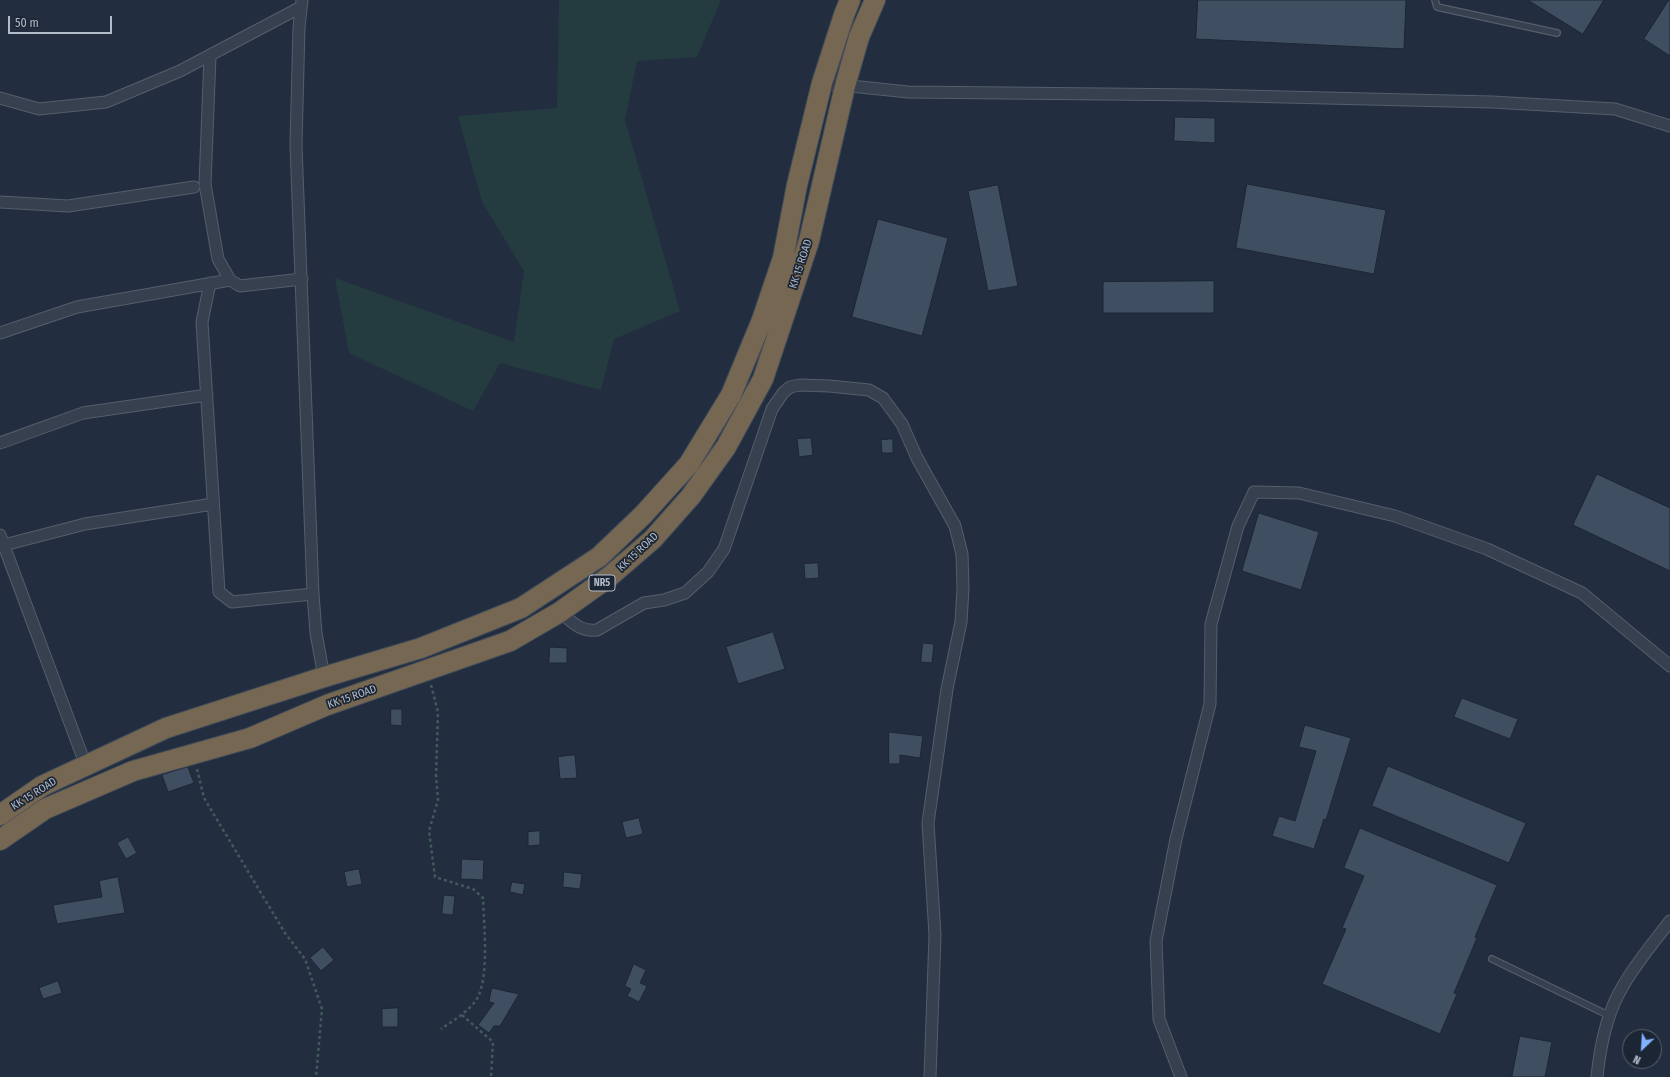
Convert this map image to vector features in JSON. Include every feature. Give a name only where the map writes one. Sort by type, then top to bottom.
[{"type":"highway","name":"KK 15 ROAD","points":[[0,815],[42,786],[166,728],[324,677],[421,648],[521,608],[599,557],[643,515],[689,464],[731,395],[762,320],[782,258],[797,185],[822,83],[850,0]]},
{"type":"highway","name":"KK 15 ROAD","points":[[0,840],[45,809],[133,771],[250,738],[327,705],[510,641],[560,612],[610,577],[653,539],[691,496],[726,447],[760,386],[809,241],[845,86],[859,37],[875,0]]},
{"type":"street","points":[[0,98],[39,109],[106,102],[180,71],[210,56],[301,4]]},
{"type":"street","points":[[301,4],[296,145],[313,594],[316,633],[324,677]]},
{"type":"street","points":[[210,56],[205,184],[218,259],[230,280],[240,286],[302,279]]},
{"type":"street","points":[[822,83],[908,92],[1202,95],[1492,102],[1615,109],[1670,126]]},
{"type":"street","points":[[0,202],[68,206],[194,187]]},
{"type":"street","points":[[0,334],[76,307],[230,280]]},
{"type":"street","points":[[210,283],[202,322],[219,592],[232,602],[313,594]]},
{"type":"street","points":[[560,612],[581,629],[589,631],[597,630],[644,603],[664,600],[685,593],[702,577],[724,549],[772,409],[783,393],[790,387],[800,385],[829,386],[869,390],[883,398],[888,403],[902,424],[917,458],[943,501],[955,526],[962,554],[963,589],[961,622],[947,688],[928,823],[935,935],[930,1077]]},
{"type":"street","points":[[0,443],[83,413],[207,394]]},
{"type":"street","points":[[1181,1077],[1159,1019],[1156,941],[1176,839],[1210,704],[1211,624],[1238,526],[1254,492],[1299,493],[1395,516],[1487,548],[1582,593],[1670,666]]},
{"type":"street","points":[[86,766],[2,540],[85,524],[213,504]]},
{"type":"street","points":[[1597,1077],[1600,1051],[1610,1016],[1622,986],[1670,921]]},
{"type":"lane","points":[[1435,0],[1437,7],[1558,33]]},
{"type":"lane","points":[[1492,958],[1610,1016]]},
{"type":"path","points":[[427,671],[438,712],[436,775],[438,800],[429,831],[436,876],[474,889],[483,898],[484,968],[478,996],[462,1015],[441,1029]]},
{"type":"path","points":[[193,754],[204,798],[285,934],[304,959],[322,1008],[316,1077]]},
{"type":"path","points":[[462,1015],[492,1042],[491,1077]]},
{"type":"green space","points":[[559,0],[721,0],[697,57],[637,61],[625,120],[680,311],[614,339],[601,390],[500,363],[473,411],[349,353],[335,278],[514,342],[524,271],[482,202],[458,116],[557,108]]},
{"type":"building","points":[[1198,0],[1406,0],[1404,49],[1196,39]]},
{"type":"building","points":[[1528,0],[1604,0],[1583,34]]},
{"type":"building","points":[[1670,0],[1670,56],[1644,39]]},
{"type":"building","points":[[1175,117],[1215,118],[1215,143],[1174,141]]},
{"type":"building","points":[[1247,184],[1386,210],[1374,274],[1236,248]]},
{"type":"building","points":[[998,185],[1018,286],[988,291],[968,191]]},
{"type":"building","points":[[878,219],[948,238],[922,336],[852,317]]},
{"type":"building","points":[[1214,281],[1214,313],[1103,313],[1103,282]]},
{"type":"building","points":[[811,438],[813,455],[799,457],[797,439]]},
{"type":"building","points":[[893,439],[893,453],[882,453],[881,440]]},
{"type":"building","points":[[1597,474],[1670,508],[1670,571],[1573,525]]},
{"type":"building","points":[[1259,513],[1319,532],[1301,590],[1242,571]]},
{"type":"building","points":[[818,563],[819,578],[805,579],[804,564]]},
{"type":"building","points":[[773,632],[785,669],[738,684],[726,647]]},
{"type":"building","points":[[923,643],[934,644],[932,663],[921,662]]},
{"type":"building","points":[[550,647],[567,648],[567,663],[549,663]]},
{"type":"building","points":[[1462,698],[1518,719],[1510,739],[1454,717]]},
{"type":"building","points":[[391,709],[402,709],[402,726],[391,725]]},
{"type":"building","points":[[1305,725],[1351,738],[1326,820],[1324,819],[1314,849],[1272,836],[1279,816],[1295,821],[1316,751],[1299,747]]},
{"type":"building","points":[[889,732],[923,736],[920,758],[900,755],[900,764],[889,764]]},
{"type":"building","points":[[575,755],[577,778],[560,779],[558,757]]},
{"type":"building","points":[[1388,766],[1526,823],[1509,863],[1372,806]]},
{"type":"building","points":[[188,767],[194,783],[168,792],[162,775]]},
{"type":"building","points":[[639,818],[643,834],[626,838],[622,822]]},
{"type":"building","points":[[1360,828],[1497,885],[1475,937],[1477,938],[1454,993],[1457,994],[1440,1034],[1322,984],[1346,929],[1342,928],[1364,876],[1344,868]]},
{"type":"building","points":[[540,831],[540,845],[528,846],[528,832]]},
{"type":"building","points":[[128,837],[137,853],[126,859],[117,843]]},
{"type":"building","points":[[462,859],[484,860],[483,880],[461,879]]},
{"type":"building","points":[[359,869],[362,884],[347,887],[344,872]]},
{"type":"building","points":[[564,872],[582,874],[580,889],[563,887]]},
{"type":"building","points":[[118,877],[125,913],[57,924],[53,905],[102,897],[99,881]]},
{"type":"building","points":[[512,882],[525,884],[523,895],[510,892]]},
{"type":"building","points":[[444,895],[455,896],[453,915],[442,914]]},
{"type":"building","points":[[323,947],[334,960],[321,971],[310,958]]},
{"type":"building","points":[[634,964],[646,970],[640,983],[647,986],[639,1002],[627,996],[631,989],[625,986]]},
{"type":"building","points":[[58,981],[62,993],[43,999],[39,988]]},
{"type":"building","points":[[492,988],[519,994],[500,1026],[494,1026],[489,1033],[478,1025],[494,1003],[489,1002]]},
{"type":"building","points":[[398,1008],[398,1027],[382,1027],[382,1009]]},
{"type":"building","points":[[1520,1036],[1552,1042],[1545,1077],[1512,1077]]}]
